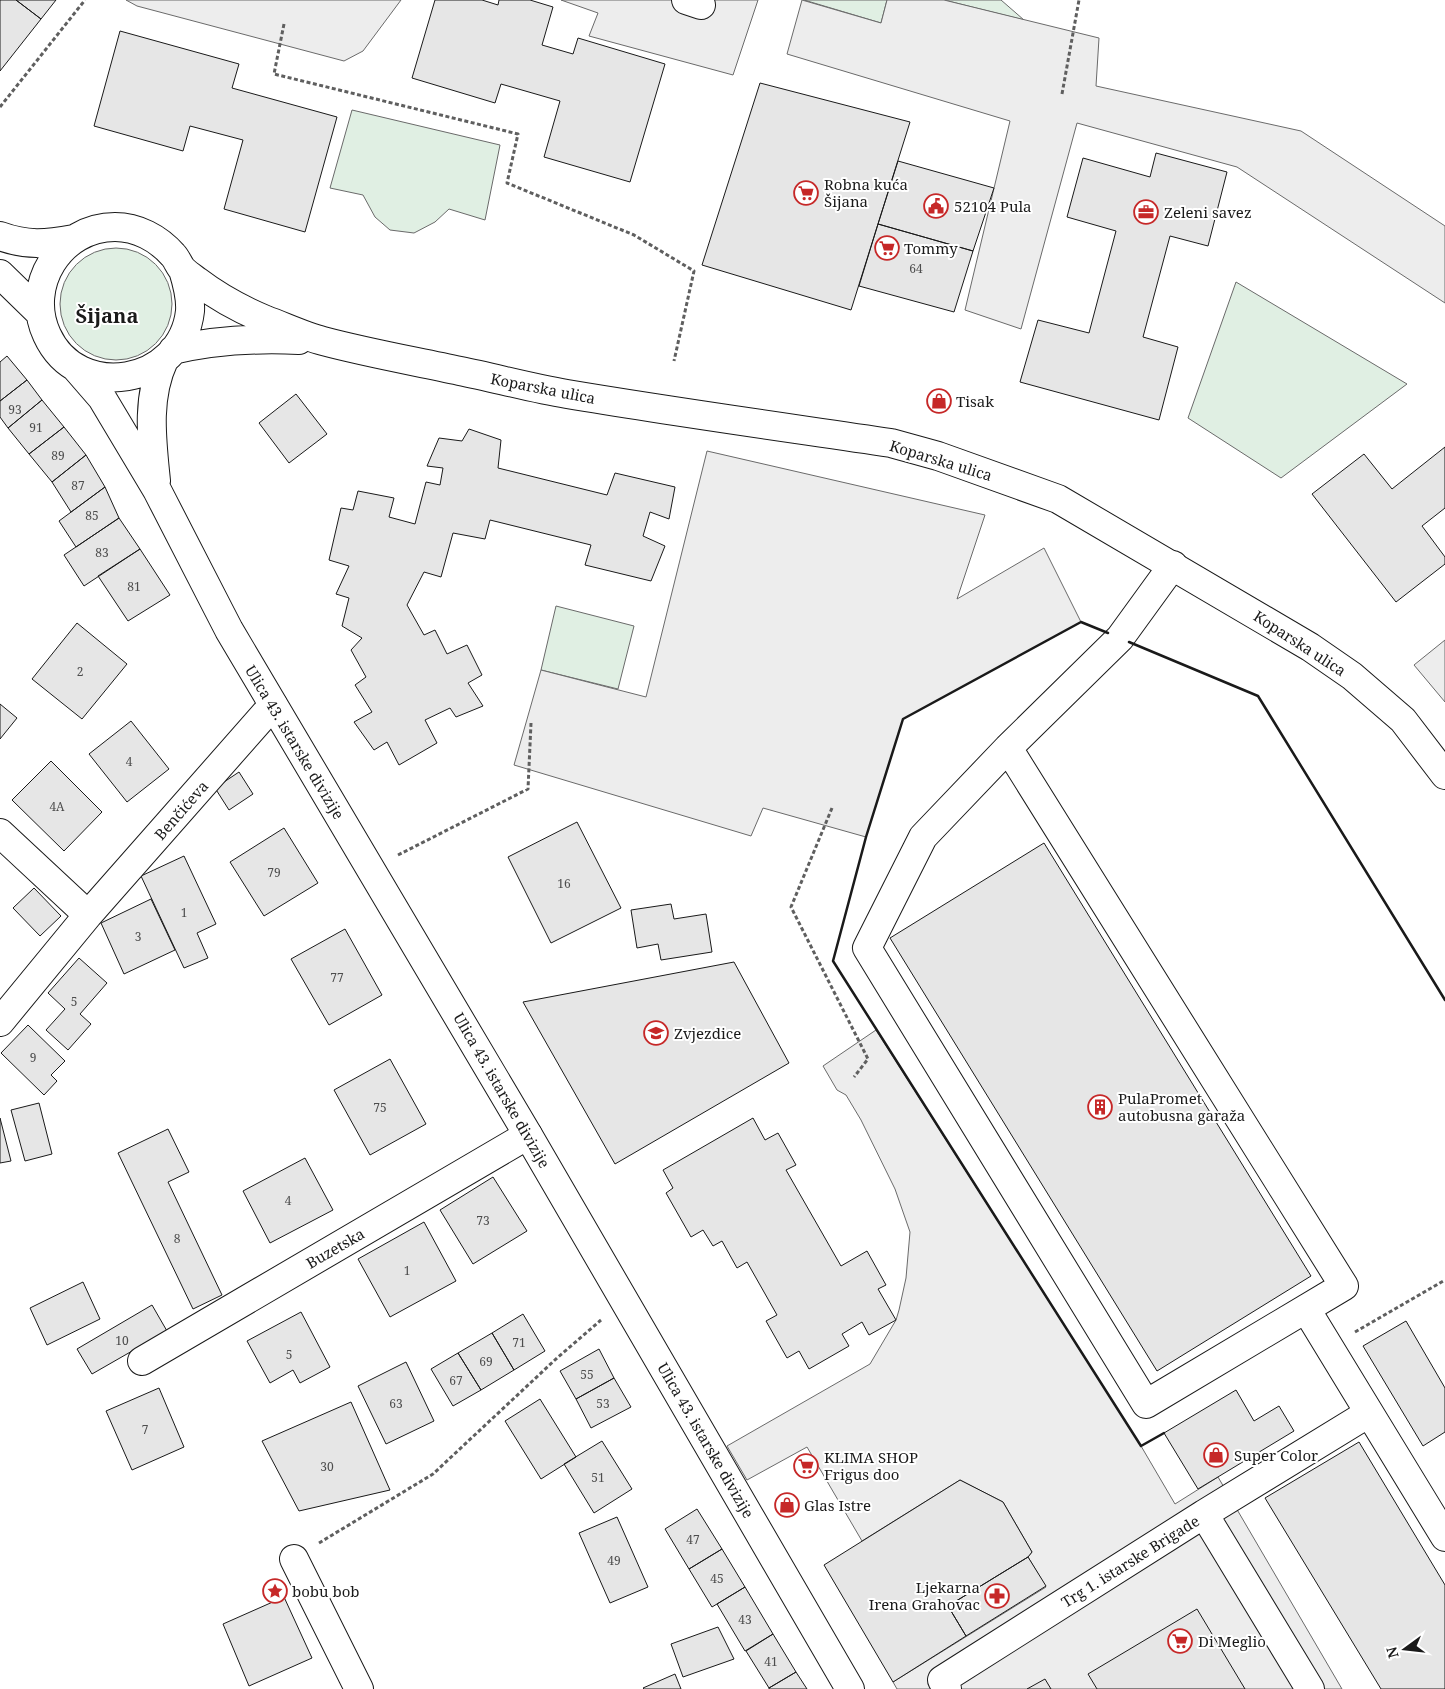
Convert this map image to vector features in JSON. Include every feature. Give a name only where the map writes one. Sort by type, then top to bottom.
[{"type":"main road","points":[[100,228],[128,228],[154,238],[171,252],[183,270],[190,297],[187,325],[181,338],[168,355],[143,373],[116,378],[101,377],[75,367],[54,348],[47,335],[40,313],[41,291],[46,271],[58,253],[74,239],[86,232],[100,228]]},
{"type":"main road","points":[[0,236],[17,243],[48,243],[74,239]]},
{"type":"main road","name":"Koparska ulica","points":[[183,270],[212,292],[251,314],[320,341]]},
{"type":"main road","points":[[0,274],[40,313]]},
{"type":"main road","name":"Koparska ulica","points":[[168,355],[200,344],[257,338],[320,341],[564,393],[891,443],[938,456],[1058,499],[1310,646],[1352,676],[1403,720],[1445,775]]},
{"type":"main road","name":"Ulica 43. istarske divizije","points":[[157,490],[152,443],[152,408],[156,376],[168,355]]},
{"type":"main road","name":"Ulica 43. istarske divizije","points":[[75,367],[102,398],[157,490],[229,630],[625,1300],[850,1689]]},
{"type":"main road","points":[[1008,748],[1344,1286],[1146,1404],[867,948],[923,837],[1008,748],[1120,638],[1173,565]]},
{"type":"main road","name":"Benčićeva","points":[[0,1022],[88,915],[273,705]]},
{"type":"main road","points":[[0,833],[88,915]]},
{"type":"main road","name":"Buzetska","points":[[142,1361],[528,1135]]},
{"type":"main road","points":[[1306,1309],[1445,1536]]},
{"type":"main road","points":[[1204,1514],[1369,1413]]},
{"type":"main road","name":"Trg 1. istarske Brigade","points":[[947,1689],[942,1680],[1204,1514],[1310,1689]]},
{"type":"main road","points":[[294,1559],[360,1689]]},
{"type":"path","points":[[0,107],[85,0]]},
{"type":"path","points":[[1062,94],[1079,0]]},
{"type":"path","points":[[284,24],[274,74],[518,134],[507,183],[634,235],[694,271],[674,361]]},
{"type":"path","points":[[371,869],[528,789],[531,723]]},
{"type":"path","points":[[832,808],[791,907],[868,1059],[854,1077]]},
{"type":"path","points":[[1329,1347],[1445,1280]]},
{"type":"path","points":[[294,1559],[433,1474],[557,1358],[625,1300]]},
{"type":"green space","points":[[804,0],[887,0],[881,23]]},
{"type":"green space","points":[[944,0],[1001,0],[1024,20]]},
{"type":"green space","points":[[352,110],[500,145],[485,220],[449,209],[435,222],[414,233],[390,230],[375,217],[363,195],[330,188]]},
{"type":"green space","points":[[116,248],[137,252],[155,265],[168,283],[172,304],[168,325],[155,343],[137,356],[116,360],[95,356],[77,343],[64,325],[60,304],[64,283],[77,265],[95,252]]},
{"type":"green space","points":[[1236,282],[1407,384],[1281,478],[1188,418]]},
{"type":"green space","points":[[556,606],[634,626],[618,689],[541,670]]},
{"type":"shaded area","points":[[126,0],[401,0],[363,51],[344,61],[137,6]]},
{"type":"shaded area","points":[[561,0],[758,0],[733,75],[589,36],[598,13]]},
{"type":"shaded area","points":[[802,0],[881,23],[887,0],[944,0],[1099,38],[1096,86],[1301,131],[1445,226],[1445,303],[1237,167],[1077,123],[1021,329],[965,310],[1010,121],[787,54]]},
{"type":"shaded area","points":[[707,451],[985,515],[957,599],[1044,548],[1081,622],[903,719],[866,837],[763,808],[751,836],[514,765],[541,670],[646,697]]},
{"type":"shaded area","points":[[1445,640],[1445,702],[1414,665]]},
{"type":"shaded area","points":[[876,1030],[1141,1446],[1175,1504],[1218,1477],[1342,1689],[897,1689],[893,1682],[1046,1587],[1028,1557],[1032,1552],[1003,1502],[960,1480],[862,1541],[807,1447],[747,1480],[727,1446],[870,1364],[896,1320],[899,1310],[906,1278],[910,1232],[895,1189],[861,1120],[846,1095],[837,1090],[823,1066]]},
{"type":"building","points":[[0,0],[16,0],[41,19],[0,71]]},
{"type":"building","points":[[16,0],[56,0],[41,19]]},
{"type":"building","points":[[435,0],[482,0],[498,5],[499,0],[530,0],[553,7],[542,45],[573,54],[578,38],[665,64],[630,182],[544,157],[560,101],[501,84],[495,103],[412,78]]},
{"type":"building","points":[[120,31],[239,64],[232,88],[337,117],[305,232],[224,209],[243,140],[190,126],[183,151],[94,126]]},
{"type":"building","name":"Robna kuća Šijana","points":[[760,83],[910,122],[851,310],[702,265]]},
{"type":"building","points":[[1156,153],[1227,172],[1208,246],[1170,236],[1143,337],[1178,347],[1159,420],[1020,382],[1038,320],[1089,333],[1116,231],[1067,217],[1083,158],[1150,177]]},
{"type":"building","name":"52104 Pula","points":[[898,161],[994,188],[973,251],[878,224]]},
{"type":"building","points":[[878,224],[973,251],[954,312],[859,286]]},
{"type":"building","points":[[7,356],[27,380],[0,401],[0,362]]},
{"type":"building","points":[[27,380],[42,400],[8,428],[0,417],[0,401]]},
{"type":"building","points":[[296,394],[327,434],[289,463],[259,423]]},
{"type":"building","points":[[42,400],[64,427],[29,454],[8,428]]},
{"type":"building","points":[[64,427],[86,455],[52,482],[29,454]]},
{"type":"building","points":[[469,429],[501,440],[498,468],[607,495],[615,473],[675,487],[669,519],[650,512],[643,536],[665,546],[651,581],[585,565],[591,545],[490,520],[485,539],[453,533],[441,577],[424,572],[407,605],[424,635],[435,630],[447,654],[467,645],[482,675],[468,683],[483,706],[456,717],[450,708],[425,720],[437,743],[399,765],[387,742],[374,750],[354,722],[372,712],[355,685],[366,677],[351,650],[362,638],[342,626],[349,598],[336,594],[349,566],[329,560],[341,508],[353,510],[358,491],[394,498],[389,517],[415,524],[426,482],[440,485],[443,468],[427,466],[439,438],[462,441]]},
{"type":"building","points":[[1445,447],[1445,508],[1422,526],[1445,557],[1445,564],[1396,602],[1312,494],[1364,454],[1392,489]]},
{"type":"building","points":[[86,455],[105,487],[71,512],[52,482]]},
{"type":"building","points":[[105,487],[119,518],[76,547],[59,521]]},
{"type":"building","points":[[119,518],[140,549],[84,586],[64,555]]},
{"type":"building","points":[[140,549],[170,595],[128,621],[98,576]]},
{"type":"building","points":[[77,623],[127,664],[82,719],[32,679]]},
{"type":"building","points":[[0,704],[17,718],[0,739]]},
{"type":"building","points":[[131,721],[169,769],[127,802],[89,754]]},
{"type":"building","points":[[51,761],[102,812],[64,851],[12,800]]},
{"type":"building","points":[[239,772],[253,794],[229,810],[215,788]]},
{"type":"building","points":[[577,822],[621,908],[551,943],[508,857]]},
{"type":"building","points":[[284,828],[318,883],[264,916],[230,862]]},
{"type":"building","name":"PulaPromet autobusna garaža","points":[[1044,843],[1311,1276],[1157,1371],[890,938]]},
{"type":"building","points":[[184,856],[216,924],[197,933],[208,958],[184,968],[141,876]]},
{"type":"building","points":[[34,888],[61,916],[40,936],[13,908]]},
{"type":"building","points":[[151,899],[175,950],[124,974],[101,923]]},
{"type":"building","points":[[671,904],[674,919],[706,914],[712,952],[661,960],[658,944],[637,948],[631,910]]},
{"type":"building","points":[[345,929],[382,995],[329,1025],[291,959]]},
{"type":"building","points":[[79,958],[107,983],[80,1014],[91,1024],[68,1050],[46,1030],[65,1009],[48,993]]},
{"type":"building","name":"Zvjezdice","points":[[734,962],[789,1063],[615,1164],[523,1002]]},
{"type":"building","points":[[28,1025],[65,1061],[51,1075],[57,1081],[44,1095],[1,1053]]},
{"type":"building","points":[[390,1059],[426,1124],[370,1155],[334,1090]]},
{"type":"building","points":[[39,1103],[52,1154],[25,1161],[11,1110]]},
{"type":"building","points":[[0,1118],[11,1161],[0,1163]]},
{"type":"building","points":[[753,1118],[765,1140],[778,1133],[796,1165],[786,1170],[841,1266],[867,1251],[886,1285],[878,1289],[896,1320],[869,1335],[862,1322],[842,1334],[849,1346],[809,1369],[799,1351],[787,1358],[766,1321],[777,1315],[747,1262],[737,1268],[722,1241],[713,1246],[703,1230],[691,1237],[666,1193],[673,1188],[663,1170]]},
{"type":"building","points":[[168,1129],[189,1172],[168,1182],[222,1295],[193,1309],[118,1153]]},
{"type":"building","points":[[305,1158],[333,1210],[270,1243],[243,1191]]},
{"type":"building","points":[[493,1177],[527,1231],[473,1264],[440,1210]]},
{"type":"building","points":[[424,1222],[456,1281],[390,1317],[358,1259]]},
{"type":"building","points":[[83,1282],[100,1319],[47,1345],[30,1308]]},
{"type":"building","points":[[152,1305],[167,1331],[92,1374],[77,1349]]},
{"type":"building","points":[[301,1312],[330,1367],[300,1383],[293,1370],[270,1383],[247,1341]]},
{"type":"building","points":[[523,1314],[545,1351],[514,1370],[492,1333]]},
{"type":"building","points":[[1406,1321],[1445,1388],[1445,1432],[1423,1446],[1363,1346]]},
{"type":"building","points":[[492,1333],[514,1370],[481,1390],[458,1353]]},
{"type":"building","points":[[599,1349],[614,1378],[576,1399],[560,1371]]},
{"type":"building","points":[[458,1353],[481,1390],[453,1406],[431,1369]]},
{"type":"building","points":[[406,1362],[434,1421],[386,1444],[358,1386]]},
{"type":"building","points":[[614,1378],[631,1407],[591,1428],[576,1399]]},
{"type":"building","points":[[159,1388],[184,1447],[132,1470],[106,1411]]},
{"type":"building","name":"Super Color","points":[[1236,1390],[1254,1421],[1279,1406],[1294,1431],[1198,1489],[1164,1433]]},
{"type":"building","points":[[540,1399],[576,1457],[541,1479],[505,1421]]},
{"type":"building","points":[[351,1402],[390,1490],[299,1511],[262,1441]]},
{"type":"building","points":[[602,1441],[632,1489],[594,1513],[564,1464]]},
{"type":"building","points":[[1359,1442],[1445,1585],[1445,1689],[1381,1689],[1265,1498]]},
{"type":"building","points":[[960,1480],[1003,1502],[1032,1552],[1028,1557],[948,1606],[966,1636],[893,1682],[824,1565]]},
{"type":"building","points":[[697,1509],[722,1549],[689,1569],[665,1529]]},
{"type":"building","points":[[617,1517],[648,1587],[610,1603],[579,1533]]},
{"type":"building","points":[[722,1549],[745,1587],[712,1607],[689,1569]]},
{"type":"building","name":"Ljekarna Irena Grahovac","points":[[1028,1557],[1046,1586],[966,1636],[948,1606]]},
{"type":"building","points":[[745,1587],[773,1634],[745,1651],[717,1604]]},
{"type":"building","points":[[284,1597],[312,1658],[249,1686],[223,1624]]},
{"type":"building","name":"Di Meglio","points":[[1197,1609],[1245,1689],[1097,1689],[1088,1674]]},
{"type":"building","points":[[718,1627],[734,1659],[683,1677],[671,1644]]},
{"type":"building","points":[[773,1634],[796,1672],[769,1688],[746,1651]]},
{"type":"building","points":[[796,1672],[807,1689],[769,1689],[769,1688]]},
{"type":"building","points":[[675,1674],[681,1689],[643,1688]]},
{"type":"building","points":[[1045,1679],[1051,1689],[1027,1689]]},
{"type":"wall","points":[[1108,633],[1081,622],[903,719],[866,837],[833,961],[1141,1446],[1164,1433]]},
{"type":"wall","points":[[1129,642],[1258,696],[1445,1000]]},
{"type":"place","name":"Robna kuća Šijana","points":[[806,193]]},
{"type":"place","name":"52104 Pula","points":[[936,206]]},
{"type":"place","name":"Zeleni savez","points":[[1146,212]]},
{"type":"place","name":"Tommy","points":[[887,248]]},
{"type":"place","name":"Tisak","points":[[939,401]]},
{"type":"place","name":"Zvjezdice","points":[[656,1033]]},
{"type":"place","name":"PulaPromet autobusna garaža","points":[[1100,1107]]},
{"type":"place","name":"Super Color","points":[[1216,1455]]},
{"type":"place","name":"KLIMA SHOP Frigus doo","points":[[806,1466]]},
{"type":"place","name":"Glas Istre","points":[[787,1505]]},
{"type":"place","name":"bobu bob","points":[[275,1591]]},
{"type":"place","name":"Ljekarna Irena Grahovac","points":[[997,1596]]},
{"type":"place","name":"Di Meglio","points":[[1180,1641]]},
{"type":"district","name":"Šijana","points":[[107,315]]}]
